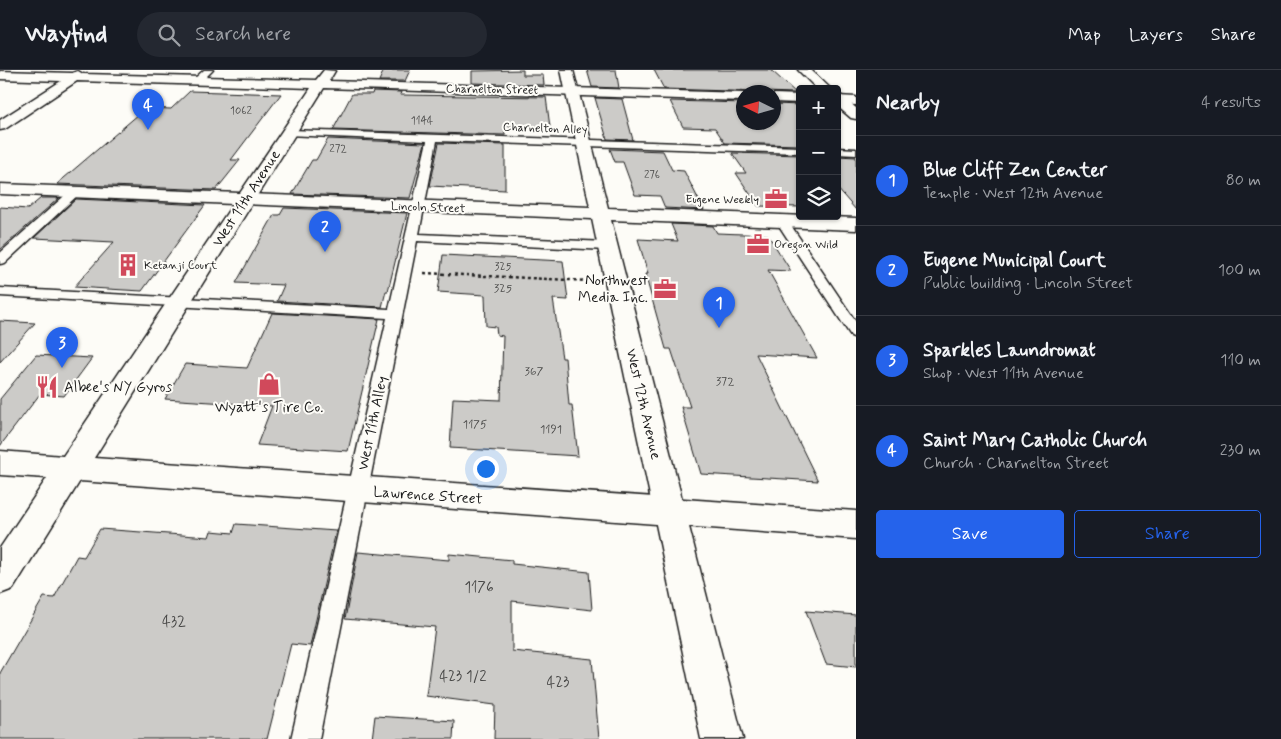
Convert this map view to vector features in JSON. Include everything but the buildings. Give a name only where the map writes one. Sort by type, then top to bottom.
[{"type":"street","name":"West 11th Avenue","points":[[0,578],[330,70]]},
{"type":"street","points":[[804,70],[821,85]]},
{"type":"street","name":"Charnelton Street","points":[[0,75],[80,74],[197,81],[320,85],[569,80],[736,96]]},
{"type":"street","points":[[2,124],[80,74]]},
{"type":"street","name":"West 12th Avenue","points":[[569,80],[722,739]]},
{"type":"street","points":[[781,98],[796,99]]},
{"type":"street","points":[[841,100],[856,100]]},
{"type":"street","points":[[841,102],[856,115]]},
{"type":"street","name":"Lincoln Street","points":[[0,189],[856,224]]},
{"type":"street","name":"Lawrence Street","points":[[0,464],[856,525]]},
{"type":"lane","points":[[197,81],[209,70]]},
{"type":"lane","name":"Charnelton Alley","points":[[289,132],[796,150]]},
{"type":"lane","name":"West 11th Alley","points":[[305,739],[433,137]]},
{"type":"lane","points":[[841,151],[856,152]]},
{"type":"lane","points":[[0,260],[76,192]]},
{"type":"lane","points":[[782,221],[856,333]]},
{"type":"lane","points":[[412,237],[607,246]]},
{"type":"lane","points":[[0,292],[395,314]]},
{"type":"path","points":[[404,272],[616,282]]},
{"type":"place","name":"Saint Mary Catholic Church","points":[[148,130]]},
{"type":"place","name":"Eugene Weekly","points":[[776,199]]},
{"type":"place","name":"Oregon Wild","points":[[758,244]]},
{"type":"place","name":"Eugene Municipal Court","points":[[325,252]]},
{"type":"place","name":"Ketanji Court","points":[[128,265]]},
{"type":"place","name":"Northwest Media Inc.","points":[[665,289]]},
{"type":"place","name":"Blue Cliff Zen Center","points":[[719,328]]},
{"type":"place","name":"Sparkles Laundromat","points":[[62,368]]},
{"type":"place","name":"Wyatt's Tire Co.","points":[[269,384]]},
{"type":"place","name":"Albee's NY Gyros","points":[[47,387]]}]
